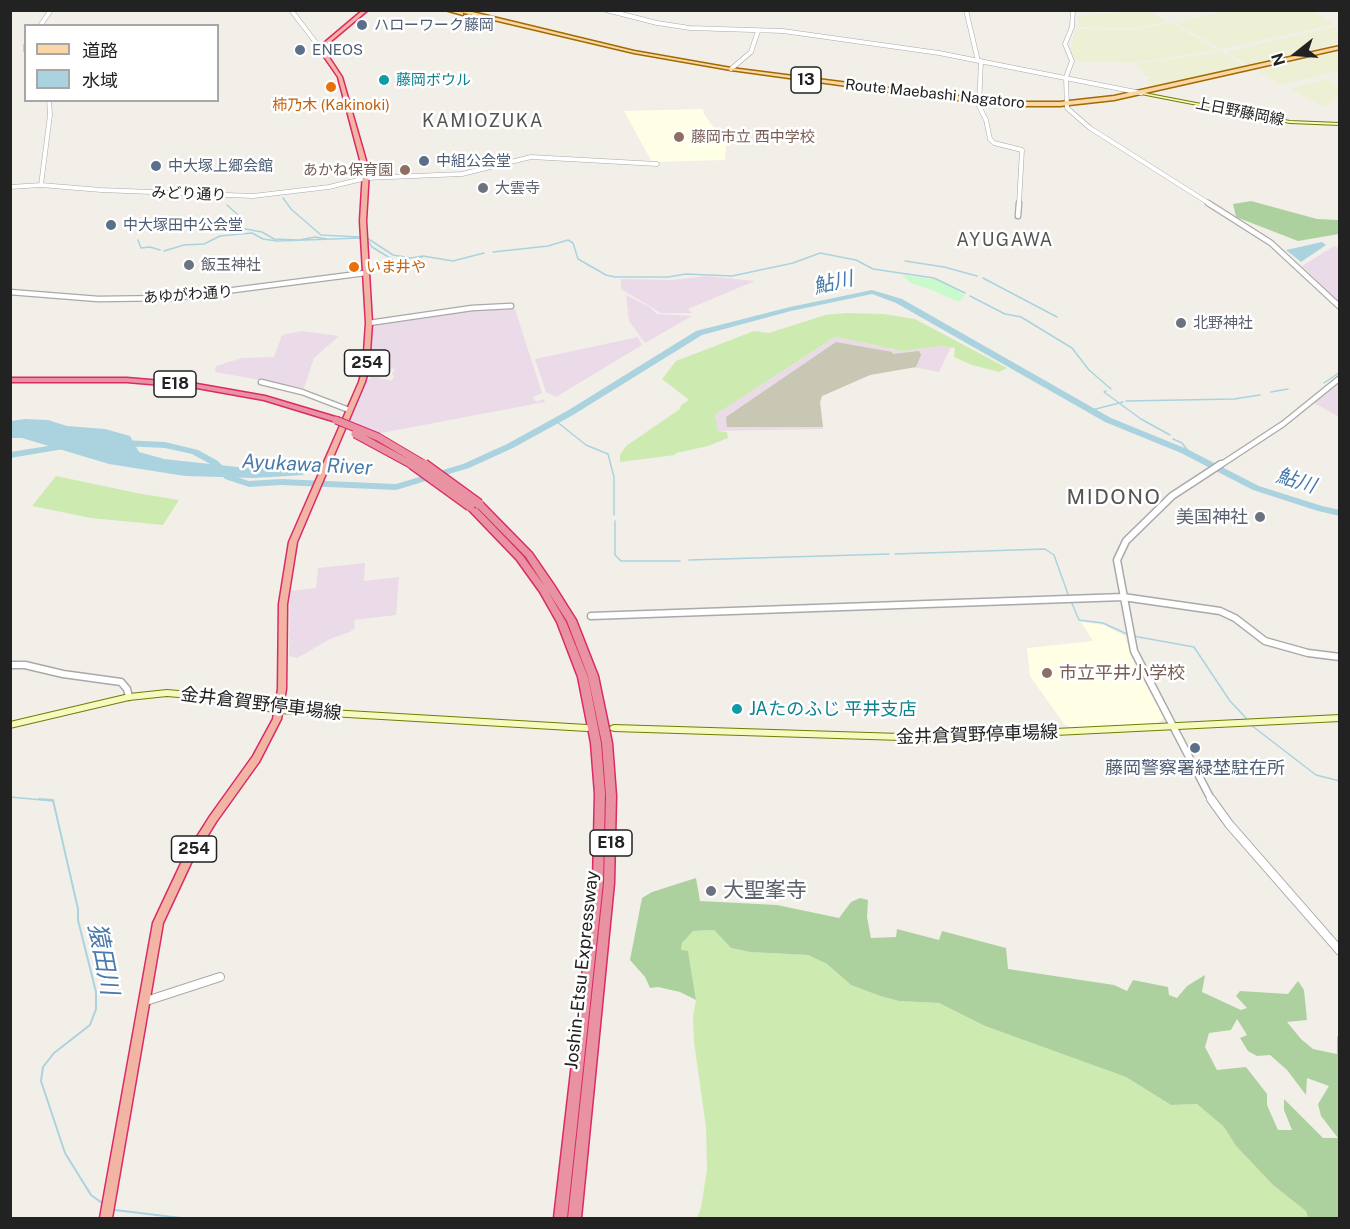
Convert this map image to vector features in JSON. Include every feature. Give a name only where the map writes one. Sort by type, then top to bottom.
[{"type":"highway","points":[[320,48],[366,10]]},
{"type":"highway","name":"254","points":[[106,1218],[158,923],[172,889],[213,819],[261,752],[274,727],[282,689],[283,604],[293,542],[366,367],[369,323],[363,221],[366,178],[363,159],[340,77],[320,48]]},
{"type":"highway","name":"Joshin-Etsu Expressway","points":[[10,380],[127,380],[186,385],[265,398],[334,422],[403,458],[475,505],[529,555],[566,612],[579,638],[593,676],[607,742],[611,806],[609,883],[575,1218]]},
{"type":"highway","name":"Joshin-Etsu Expressway","points":[[10,384],[111,384],[193,391],[260,403],[334,422]]},
{"type":"highway","name":"Joshin-Etsu Expressway","points":[[475,505],[520,558],[543,590],[561,622],[583,677],[596,743],[600,804],[598,882],[561,1218]]},
{"type":"main road","name":"Route Maebashi Nagatoro","points":[[447,10],[597,46],[731,69],[979,101],[1029,104],[1114,98],[1340,47]]},
{"type":"main road","name":"Route Maebashi Nagatoro","points":[[456,10],[634,52]]},
{"type":"main road","name":"上日野藤岡線","points":[[1141,93],[1283,121],[1340,124]]},
{"type":"main road","name":"金井倉賀野停車場線","points":[[10,725],[129,697],[185,694],[279,710],[586,728]]},
{"type":"main road","name":"金井倉賀野停車場線","points":[[614,728],[901,738],[1340,718]]},
{"type":"street","points":[[41,24],[51,10]]},
{"type":"street","points":[[291,10],[320,48]]},
{"type":"street","points":[[606,10],[657,24],[812,35],[980,61],[1141,93]]},
{"type":"street","points":[[966,10],[980,61],[979,106],[992,141],[1022,150],[1018,216]]},
{"type":"street","points":[[1073,10],[1071,27],[1065,44],[1072,61],[1066,78],[1067,108],[1090,128],[1271,243],[1340,307]]},
{"type":"street","points":[[731,69],[751,52],[758,31]]},
{"type":"street","points":[[41,185],[50,115],[49,102]]},
{"type":"street","name":"みどり通り","points":[[10,187],[41,185],[101,190],[253,196],[329,187],[366,178],[462,174],[536,156],[657,164]]},
{"type":"street","name":"あゆがわ通り","points":[[10,292],[98,299],[172,298],[365,273]]},
{"type":"street","points":[[369,323],[472,308],[511,306]]},
{"type":"street","points":[[1340,378],[1283,424],[1201,476],[1156,510],[1121,548],[1117,567],[1134,651],[1175,726],[1201,781],[1215,804],[1340,951]]},
{"type":"street","points":[[261,382],[302,392],[349,410]]},
{"type":"street","points":[[591,616],[1123,597],[1220,611],[1235,618],[1265,641],[1308,653],[1340,657]]},
{"type":"street","points":[[10,665],[25,665],[63,674],[121,682],[127,689],[129,697]]},
{"type":"street","points":[[143,1002],[220,977]]},
{"type":"shaded area","points":[[1310,10],[1336,24],[1221,49],[1173,22],[1228,11]]},
{"type":"shaded area","points":[[1115,11],[1149,11],[1168,22],[1132,28],[1079,27],[1078,15],[1116,14]]},
{"type":"shaded area","points":[[1171,23],[1218,50],[1136,63],[1075,61],[1070,49],[1076,29],[1131,30]]},
{"type":"shaded area","points":[[1339,26],[1339,43],[1248,65],[1226,52]]},
{"type":"shaded area","points":[[1339,51],[1339,71],[1282,85],[1257,71]]},
{"type":"shaded area","points":[[1221,52],[1245,66],[1151,87],[1147,79],[1154,76],[1145,76],[1137,64]]},
{"type":"shaded area","points":[[1326,79],[1339,87],[1339,97],[1324,107],[1289,89]]},
{"type":"shaded area","name":"藤岡市立 西中学校","points":[[703,109],[704,114],[726,145],[725,160],[652,162],[624,111]]},
{"type":"shaded area","points":[[1334,246],[1339,248],[1339,303],[1302,266]]},
{"type":"shaded area","points":[[708,276],[755,281],[688,309],[692,313],[661,313],[621,289],[621,279],[671,280]]},
{"type":"shaded area","points":[[626,295],[650,307],[657,314],[692,316],[645,343],[629,321]]},
{"type":"shaded area","points":[[511,307],[515,309],[542,393],[533,397],[536,402],[544,399],[545,402],[376,434],[349,422],[366,381],[373,376],[391,381],[394,377],[392,374],[395,369],[386,368],[387,362],[374,362],[368,372],[374,323],[475,309]]},
{"type":"shaded area","points":[[302,331],[339,336],[314,358],[304,388],[215,372],[216,366],[242,358],[274,357],[282,335]]},
{"type":"shaded area","points":[[638,337],[642,345],[556,397],[546,392],[535,359]]},
{"type":"shaded area","points":[[835,337],[903,351],[941,346],[951,347],[939,372],[913,367],[870,375],[822,396],[820,402],[823,429],[717,431],[715,415]]},
{"type":"shaded area","points":[[836,342],[893,354],[919,351],[921,355],[916,367],[870,375],[822,396],[820,402],[823,427],[727,427],[726,417]]},
{"type":"shaded area","points":[[1339,383],[1339,417],[1314,403]]},
{"type":"shaded area","points":[[365,563],[364,581],[399,577],[396,615],[354,620],[355,628],[350,632],[332,638],[297,658],[289,656],[290,591],[316,588],[318,568]]},
{"type":"shaded area","points":[[1081,622],[1104,625],[1125,636],[1133,662],[1164,718],[1158,723],[1071,728],[1064,724],[1030,676],[1027,648],[1093,641]]},
{"type":"green space","points":[[1251,201],[1317,219],[1339,220],[1339,234],[1298,241],[1236,217],[1233,204]]},
{"type":"green space","points":[[902,275],[940,280],[965,295],[960,301],[956,301],[911,283]]},
{"type":"green space","points":[[884,314],[915,319],[1007,368],[999,372],[972,365],[954,357],[955,348],[941,346],[903,351],[835,337],[715,415],[718,431],[727,432],[728,438],[675,455],[620,462],[620,455],[626,446],[680,409],[681,405],[689,400],[662,379],[676,361],[754,331],[769,333],[825,315]]},
{"type":"green space","points":[[56,476],[179,500],[163,525],[91,518],[32,506]]},
{"type":"green space","points":[[696,878],[700,901],[777,905],[839,918],[851,902],[860,898],[868,900],[867,917],[871,938],[896,937],[897,929],[939,940],[942,931],[1006,948],[1008,969],[1114,985],[1127,991],[1133,980],[1168,987],[1169,995],[1177,998],[1187,986],[1205,975],[1202,992],[1241,1010],[1247,1008],[1236,996],[1240,991],[1288,994],[1298,981],[1304,990],[1307,1020],[1287,1022],[1313,1049],[1337,1054],[1339,1035],[1339,1218],[1308,1218],[1306,1211],[1273,1185],[1236,1146],[1224,1127],[1197,1104],[1171,1105],[1126,1077],[985,1026],[939,1003],[899,1001],[851,985],[827,964],[808,955],[750,952],[731,948],[714,930],[693,931],[682,943],[681,950],[688,951],[696,1000],[680,992],[658,987],[650,988],[645,977],[630,960],[642,898],[652,892]],"holes":[[[1237,1019],[1247,1035],[1240,1038],[1248,1051],[1257,1056],[1270,1055],[1287,1070],[1306,1095],[1307,1078],[1329,1086],[1318,1104],[1321,1116],[1338,1138],[1323,1138],[1284,1099],[1284,1110],[1292,1130],[1278,1130],[1267,1105],[1267,1094],[1246,1067],[1217,1070],[1205,1047],[1209,1033],[1231,1030]]]},
{"type":"green space","points":[[714,930],[731,948],[750,952],[808,955],[827,964],[851,985],[899,1001],[939,1003],[985,1026],[1126,1077],[1171,1105],[1197,1104],[1224,1127],[1236,1146],[1273,1185],[1307,1211],[1308,1218],[697,1218],[701,1208],[707,1169],[706,1127],[694,1042],[693,1016],[696,1000],[688,952],[681,951],[682,943],[693,931]]},
{"type":"water","points":[[1322,242],[1326,245],[1301,262],[1286,250]]},
{"type":"water","points":[[48,420],[67,426],[105,429],[130,436],[139,452],[164,459],[247,468],[292,463],[304,475],[254,478],[185,476],[109,464],[22,438],[11,438],[11,421]]},
{"type":"waterway","points":[[283,198],[291,209],[321,235],[360,237]]},
{"type":"waterway","points":[[227,205],[238,215],[240,228],[262,232],[274,239],[299,240],[315,237],[327,239]]},
{"type":"waterway","points":[[164,251],[184,245],[204,244],[220,236],[252,233],[263,239],[277,241],[360,238]]},
{"type":"waterway","points":[[367,238],[393,255],[411,258],[423,256],[453,261],[484,253]]},
{"type":"waterway","points":[[138,240],[141,248],[150,247],[160,250]]},
{"type":"waterway","points":[[367,240],[372,247],[395,261],[406,263],[422,257]]},
{"type":"waterway","points":[[493,252],[548,246],[568,240],[573,243],[578,259],[606,275],[615,277],[668,277],[686,274],[732,276],[793,263],[820,253],[856,260],[873,269],[934,278],[965,293]]},
{"type":"waterway","points":[[905,261],[944,267],[977,276]]},
{"type":"waterway","points":[[983,278],[1057,317]]},
{"type":"waterway","name":"鮎川","points":[[121,443],[165,445],[195,452],[215,463],[228,477],[249,484],[281,482],[396,487],[466,466],[510,446],[570,413],[699,333],[790,309],[872,292],[899,301],[1108,420],[1184,451],[1256,488],[1340,513]]},
{"type":"waterway","points":[[970,296],[1005,314],[1021,317],[1072,348],[1089,370],[1111,389]]},
{"type":"waterway","points":[[1324,383],[1340,372]]},
{"type":"waterway","points":[[1271,392],[1288,389]]},
{"type":"waterway","points":[[1106,391],[1104,392],[1119,403]]},
{"type":"waterway","points":[[1126,401],[1234,399],[1260,395]]},
{"type":"waterway","points":[[1119,403],[1123,402]]},
{"type":"waterway","points":[[1092,410],[1119,403]]},
{"type":"waterway","points":[[1119,403],[1141,419],[1170,435]]},
{"type":"waterway","points":[[556,421],[586,445],[608,454],[614,477],[614,515]]},
{"type":"waterway","points":[[1173,439],[1182,443],[1191,455]]},
{"type":"waterway","name":"Ayukawa River","points":[[10,455],[67,446]]},
{"type":"waterway","points":[[615,521],[615,555],[621,561],[680,561]]},
{"type":"waterway","points":[[895,554],[1045,549],[1054,555],[1069,597]]},
{"type":"waterway","points":[[689,560],[889,554]]},
{"type":"waterway","points":[[1071,601],[1079,620],[1103,623],[1129,635]]},
{"type":"waterway","points":[[1133,636],[1194,647],[1230,701],[1246,718]]},
{"type":"waterway","points":[[1251,725],[1316,775],[1340,781]]},
{"type":"waterway","name":"猿田川","points":[[10,797],[53,801]]},
{"type":"waterway","name":"猿田川","points":[[39,799],[53,800],[78,909],[78,920],[96,992],[96,1009],[90,1025],[54,1053],[43,1067],[41,1081],[65,1153],[91,1195],[102,1203]]},
{"type":"waterway","name":"猿田川","points":[[115,1210],[181,1218]]},
{"type":"place","name":"ハローワーク藤岡","points":[[362,25]]},
{"type":"place","name":"ENEOS","points":[[300,50]]},
{"type":"place","name":"藤岡ボウル","points":[[384,80]]},
{"type":"place","name":"柿乃木 (Kakinoki)","points":[[331,87]]},
{"type":"place","name":"藤岡市立 西中学校","points":[[679,137]]},
{"type":"place","name":"中組公会堂","points":[[424,161]]},
{"type":"place","name":"中大塚上郷会館","points":[[156,166]]},
{"type":"place","name":"あかね保育園","points":[[405,170]]},
{"type":"place","name":"大雲寺","points":[[483,188]]},
{"type":"place","name":"中大塚田中公会堂","points":[[111,225]]},
{"type":"place","name":"飯玉神社","points":[[189,265]]},
{"type":"place","name":"いま井や","points":[[354,267]]},
{"type":"place","name":"北野神社","points":[[1181,323]]},
{"type":"place","name":"美国神社","points":[[1260,517]]},
{"type":"place","name":"市立平井小学校","points":[[1047,673]]},
{"type":"place","name":"JAたのふじ 平井支店","points":[[737,709]]},
{"type":"place","name":"藤岡警察署緑埜駐在所","points":[[1195,748]]},
{"type":"place","name":"大聖峯寺","points":[[711,891]]},
{"type":"district","name":"KAMIOZUKA","points":[[483,121]]},
{"type":"district","name":"AYUGAWA","points":[[1005,240]]},
{"type":"district","name":"MIDONO","points":[[1114,498]]}]
